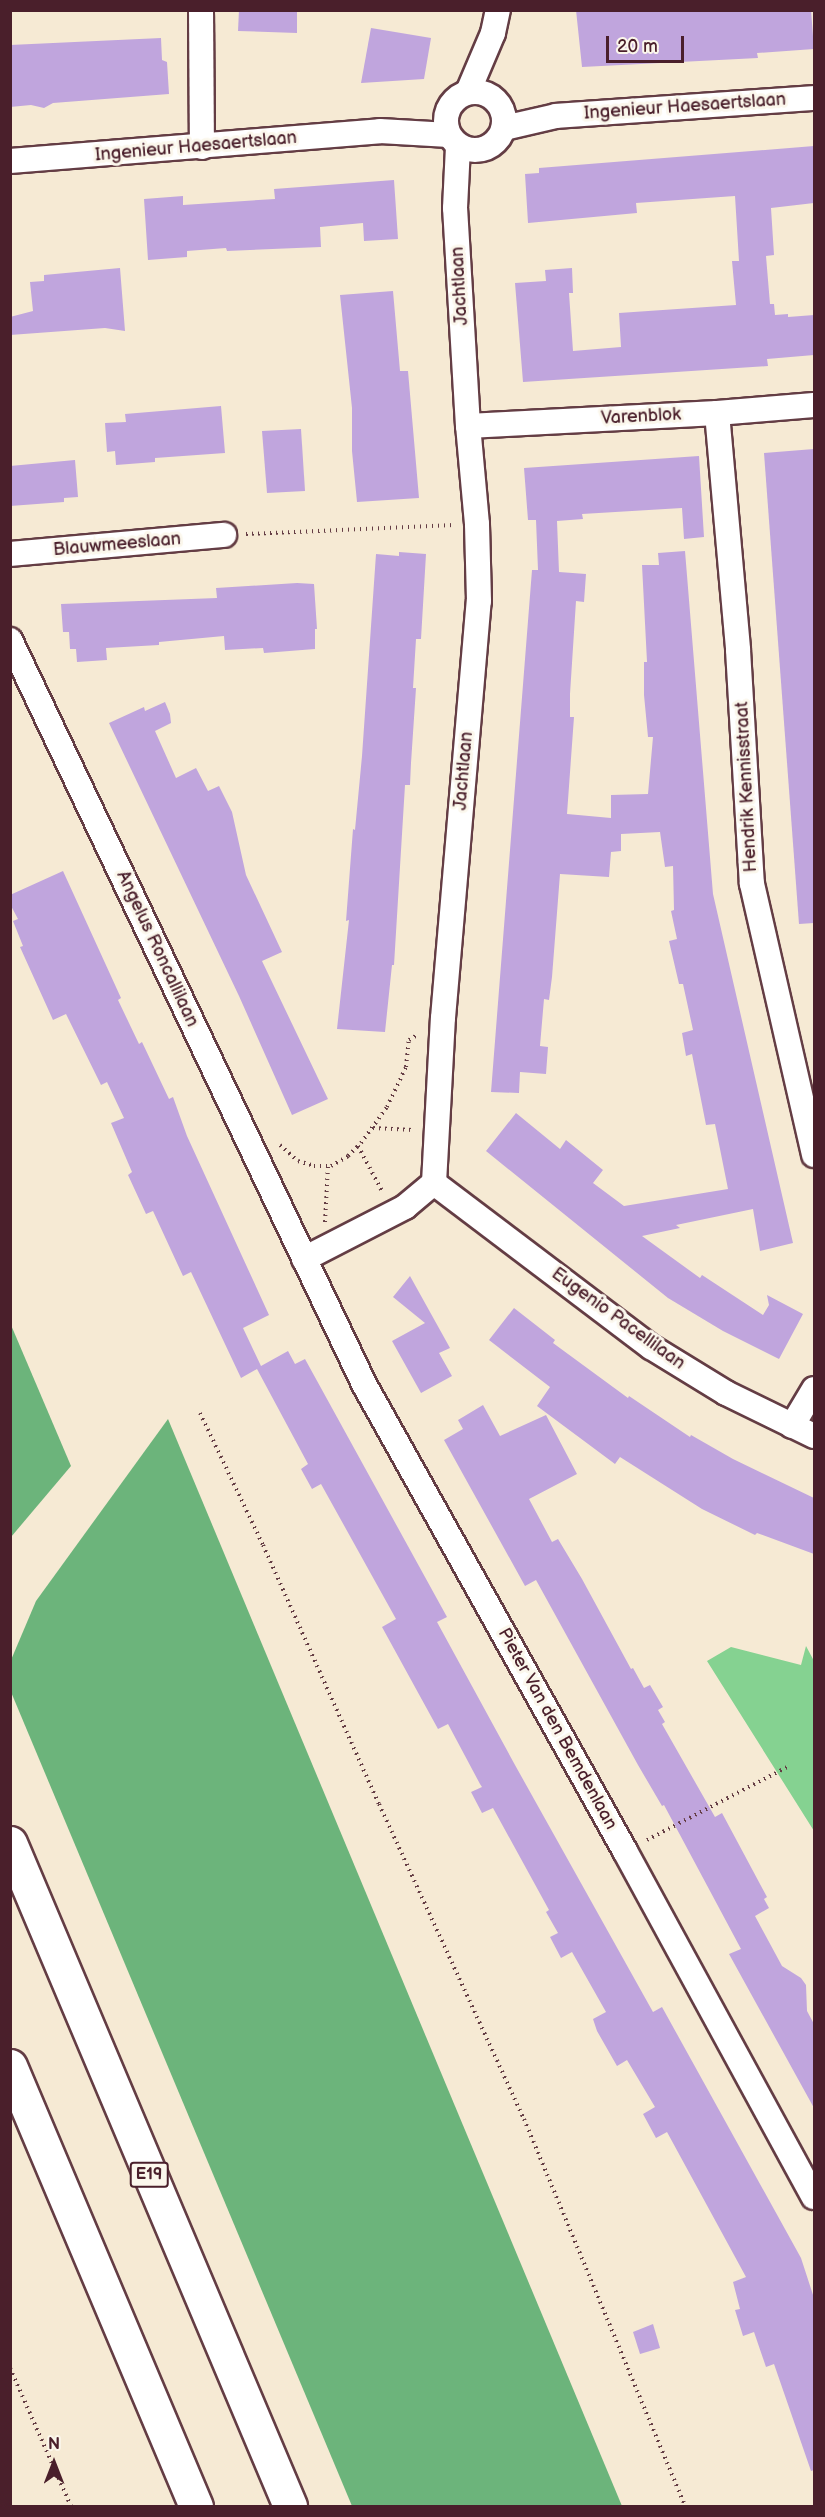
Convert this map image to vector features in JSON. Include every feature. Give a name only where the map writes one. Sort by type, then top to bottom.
[{"type":"highway","name":"E19","points":[[10,1843],[290,2506]]},
{"type":"highway","points":[[10,2066],[196,2506]]},
{"type":"street","points":[[201,10],[202,147]]},
{"type":"street","points":[[468,92],[495,22]]},
{"type":"street","points":[[495,22],[500,112]]},
{"type":"street","points":[[483,150],[470,151],[451,132],[453,101],[468,92],[482,92],[500,112]]},
{"type":"street","name":"Ingenieur Haesaertslaan","points":[[500,112],[556,116],[814,98]]},
{"type":"street","name":"Jachtlaan","points":[[455,208],[483,150],[498,140],[500,112]]},
{"type":"street","name":"Ingenieur Haesaertslaan","points":[[10,160],[202,147],[380,131],[451,132]]},
{"type":"street","name":"Jachtlaan","points":[[434,1183],[443,1018],[479,602],[477,524],[468,426],[451,132]]},
{"type":"street","name":"Varenblok","points":[[468,426],[717,413],[814,405]]},
{"type":"street","name":"Hendrik Kennisstraat","points":[[717,413],[738,650],[752,884],[814,1155]]},
{"type":"street","name":"Blauwmeeslaan","points":[[10,554],[224,535]]},
{"type":"street","name":"Angelus Roncallilaan","points":[[10,640],[314,1254]]},
{"type":"street","points":[[314,1254],[405,1208],[434,1183]]},
{"type":"street","name":"Eugenio Pacellilaan","points":[[434,1183],[651,1347],[726,1394],[814,1436]]},
{"type":"street","name":"Pieter Van den Bemdenlaan","points":[[314,1254],[364,1384],[625,1851],[814,2197]]},
{"type":"street","points":[[792,1426],[814,1389]]},
{"type":"path","points":[[224,535],[477,524]]},
{"type":"path","points":[[274,1138],[298,1161],[328,1166],[348,1155],[372,1128],[401,1081],[406,1067],[409,1040],[443,1018]]},
{"type":"path","points":[[372,1128],[437,1131]]},
{"type":"path","points":[[358,1146],[394,1213]]},
{"type":"path","points":[[314,1254],[328,1166]]},
{"type":"path","points":[[200,1413],[263,1545],[524,2119],[685,2506]]},
{"type":"path","points":[[625,1851],[787,1767]]},
{"type":"path","points":[[10,2368],[71,2506]]},
{"type":"green space","points":[[11,1325],[71,1466],[10,1537]]},
{"type":"green space","points":[[168,1419],[622,2506],[352,2506],[11,1692],[11,1660],[36,1601]]},
{"type":"green space","points":[[806,1646],[814,1661],[814,1831],[707,1661],[731,1647],[801,1665]]},
{"type":"building","points":[[239,10],[297,10],[297,33],[238,31]]},
{"type":"building","points":[[576,10],[811,10],[814,49],[757,53],[758,58],[582,67]]},
{"type":"building","points":[[371,28],[431,38],[424,79],[361,83]]},
{"type":"building","points":[[161,38],[162,60],[167,62],[169,94],[53,103],[44,108],[31,105],[10,107],[10,45]]},
{"type":"building","points":[[814,146],[814,203],[771,208],[774,255],[766,256],[770,304],[774,304],[775,315],[788,314],[788,317],[814,315],[814,355],[767,359],[768,366],[523,382],[515,283],[546,281],[545,270],[572,268],[573,293],[569,293],[573,351],[621,347],[619,313],[736,305],[732,261],[739,261],[735,196],[636,203],[637,213],[528,223],[525,174],[539,173],[539,168]]},
{"type":"building","points":[[394,180],[398,239],[364,241],[363,223],[320,227],[321,247],[227,251],[226,248],[187,251],[187,257],[148,260],[144,199],[183,196],[183,205],[275,199],[274,189]]},
{"type":"building","points":[[120,268],[125,331],[105,328],[10,335],[10,317],[33,311],[30,282],[44,281],[44,275]]},
{"type":"building","points":[[393,291],[400,371],[408,371],[419,498],[357,502],[352,451],[352,408],[340,295]]},
{"type":"building","points":[[221,406],[225,453],[155,458],[155,462],[116,465],[115,451],[107,452],[105,423],[126,422],[125,414]]},
{"type":"building","points":[[301,429],[305,491],[267,493],[262,431]]},
{"type":"building","points":[[814,449],[814,923],[799,924],[764,453]]},
{"type":"building","points":[[699,456],[704,537],[684,539],[682,508],[582,514],[583,519],[557,521],[559,572],[586,574],[584,602],[576,601],[570,694],[570,717],[574,717],[567,814],[611,818],[611,795],[648,794],[653,737],[648,737],[644,695],[644,662],[647,662],[642,565],[659,565],[658,553],[685,551],[713,894],[793,1243],[760,1251],[753,1209],[676,1225],[680,1228],[642,1236],[700,1278],[702,1275],[763,1315],[769,1305],[767,1295],[803,1314],[779,1359],[723,1331],[668,1298],[486,1151],[516,1113],[560,1149],[566,1140],[603,1170],[593,1183],[624,1206],[728,1189],[715,1124],[706,1125],[692,1054],[686,1056],[682,1033],[693,1030],[683,984],[679,984],[669,941],[677,939],[671,911],[674,910],[673,866],[665,867],[660,832],[621,834],[621,851],[611,852],[609,877],[560,874],[552,977],[549,1000],[544,999],[540,1046],[548,1047],[546,1074],[520,1072],[519,1093],[491,1092],[532,570],[538,570],[536,520],[528,520],[524,468]]},
{"type":"building","points":[[75,460],[78,497],[64,498],[64,502],[10,506],[10,466]]},
{"type":"building","points":[[399,552],[426,554],[421,639],[416,639],[413,688],[416,688],[410,785],[405,785],[394,965],[392,965],[385,1032],[337,1029],[349,920],[346,921],[353,829],[355,830],[362,756],[376,554],[399,556]]},
{"type":"building","points":[[314,584],[317,629],[315,629],[315,649],[264,653],[263,648],[225,650],[224,636],[159,642],[159,645],[106,648],[107,660],[77,662],[76,649],[70,649],[69,632],[63,632],[61,604],[217,598],[216,588]]},
{"type":"building","points":[[165,702],[171,723],[155,731],[176,778],[196,768],[208,791],[219,786],[232,812],[246,875],[282,952],[262,961],[328,1099],[292,1115],[239,996],[109,723],[144,707],[145,711]]},
{"type":"building","points":[[63,871],[121,998],[118,1000],[139,1044],[142,1042],[169,1099],[173,1097],[187,1136],[269,1315],[243,1328],[261,1366],[288,1351],[295,1364],[305,1359],[447,1617],[437,1622],[515,1765],[653,2012],[662,2007],[801,2258],[814,2298],[814,2470],[811,2471],[774,2364],[766,2367],[754,2332],[743,2336],[735,2310],[740,2309],[733,2282],[746,2277],[667,2132],[656,2138],[643,2114],[655,2107],[627,2060],[617,2066],[597,2031],[593,2019],[606,2012],[572,1952],[561,1958],[550,1937],[558,1933],[546,1912],[549,1910],[493,1808],[482,1813],[471,1792],[482,1787],[448,1724],[438,1729],[382,1627],[396,1619],[321,1484],[312,1489],[301,1469],[308,1464],[257,1369],[241,1378],[191,1272],[183,1276],[153,1211],[146,1214],[128,1175],[132,1172],[111,1123],[124,1118],[107,1082],[101,1085],[66,1014],[53,1020],[20,947],[23,946],[13,921],[18,919],[10,904],[10,895]]},
{"type":"building","points":[[410,1276],[450,1348],[439,1353],[452,1376],[421,1393],[392,1341],[425,1323],[393,1297]]},
{"type":"building","points":[[514,1308],[555,1340],[553,1343],[628,1398],[629,1396],[690,1437],[691,1435],[733,1459],[814,1498],[814,1554],[757,1533],[755,1535],[702,1509],[620,1457],[615,1464],[537,1406],[550,1387],[489,1340]]},
{"type":"building","points":[[483,1405],[500,1436],[546,1415],[577,1474],[529,1499],[552,1542],[558,1539],[582,1579],[631,1669],[633,1668],[644,1688],[650,1685],[663,1707],[658,1710],[665,1722],[662,1724],[715,1817],[722,1813],[767,1897],[764,1899],[769,1908],[755,1916],[782,1966],[801,1978],[806,1985],[807,2011],[814,2024],[814,2108],[729,1954],[741,1949],[664,1805],[662,1806],[638,1765],[536,1580],[525,1586],[444,1440],[463,1429],[458,1420]]},
{"type":"building","points":[[653,2324],[660,2348],[640,2354],[633,2332]]}]
